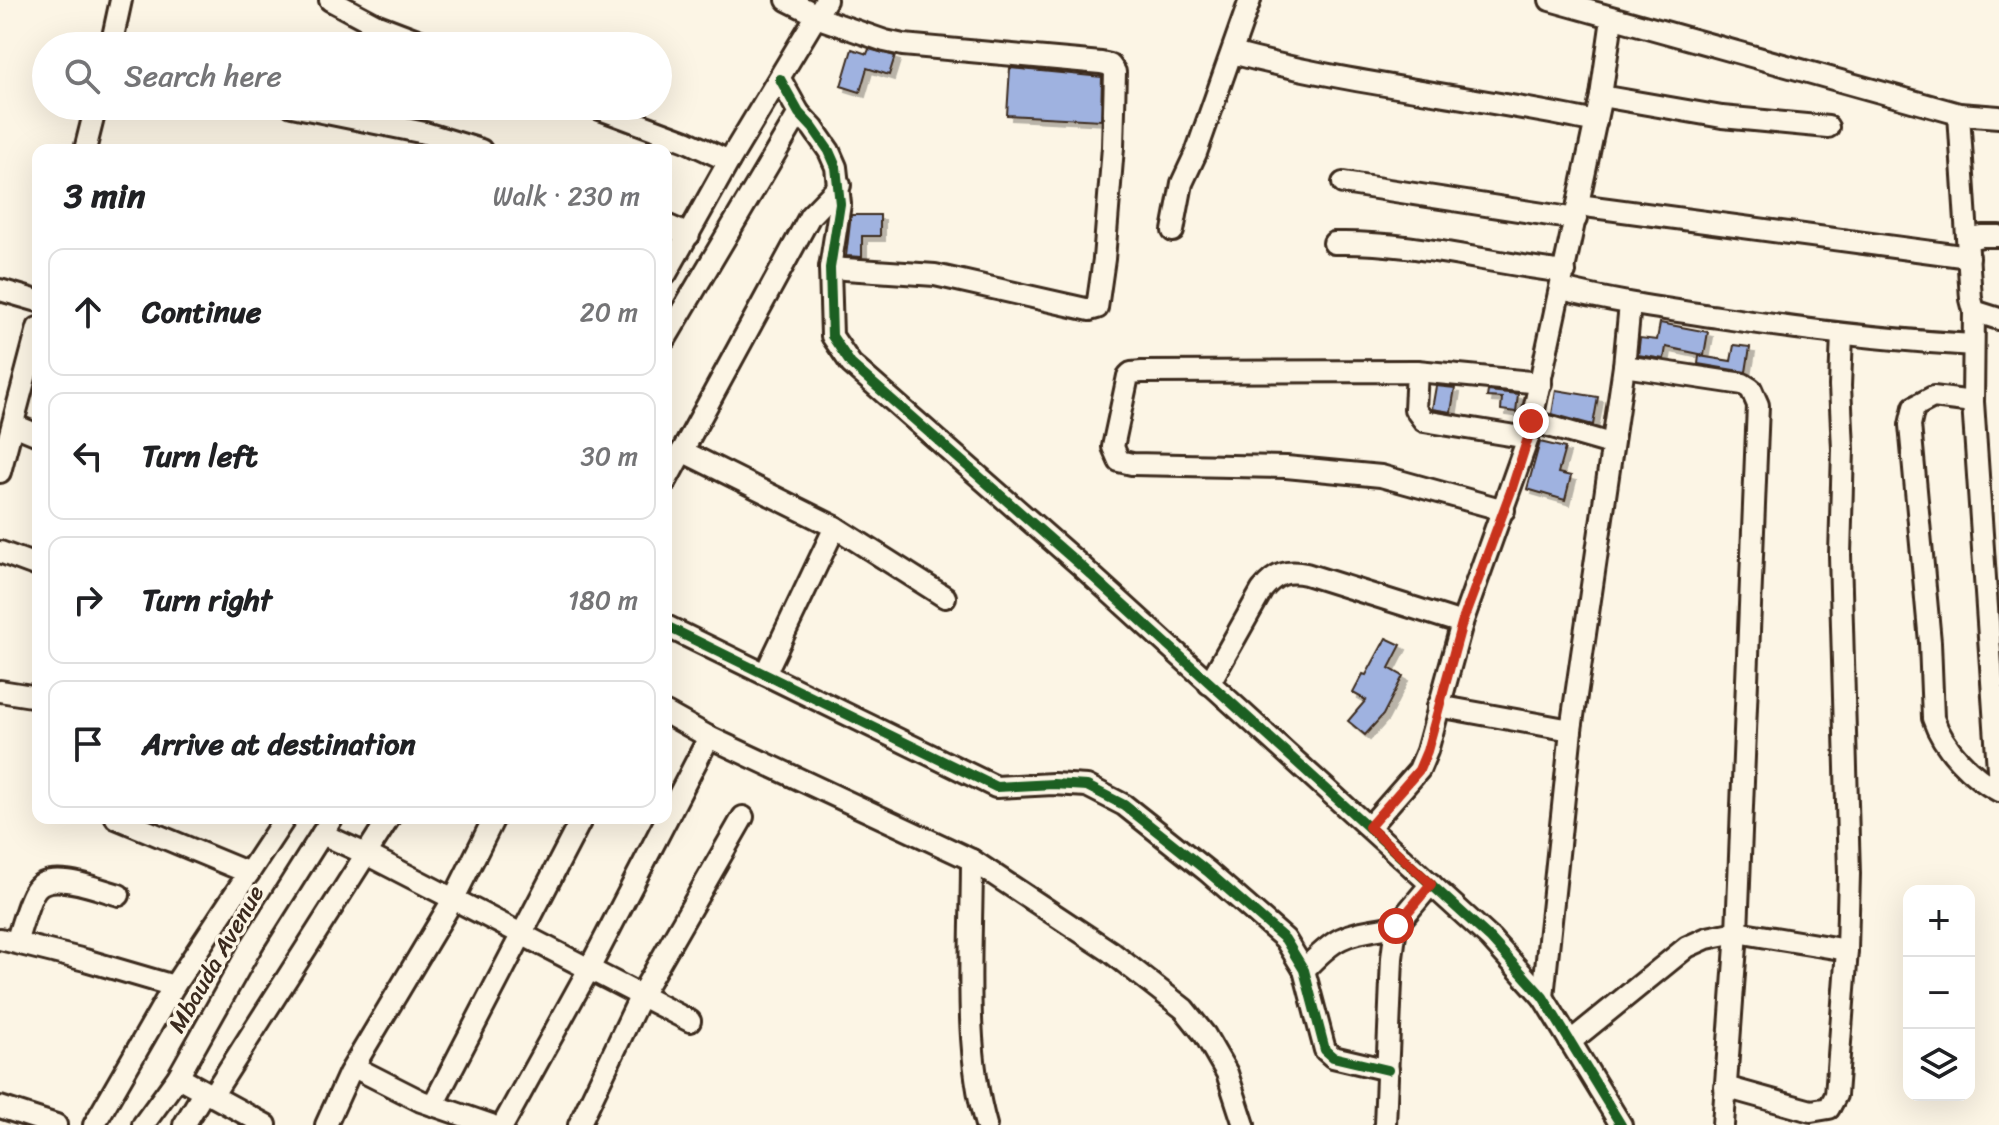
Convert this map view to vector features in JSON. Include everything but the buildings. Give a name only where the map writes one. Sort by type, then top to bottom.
[{"type":"street","points":[[114,32],[121,0]]},
{"type":"street","points":[[330,0],[396,32]]},
{"type":"street","points":[[787,0],[815,14],[821,9]]},
{"type":"street","points":[[1173,231],[1182,183],[1250,0]]},
{"type":"street","points":[[1550,0],[1959,114],[1999,117]]},
{"type":"street","points":[[672,264],[729,161],[821,9]]},
{"type":"street","points":[[821,9],[885,41],[1101,63],[1110,65],[1115,72],[1107,227],[1097,308],[1090,310],[935,275],[830,268]]},
{"type":"street","points":[[1369,827],[1419,770],[1433,732],[1462,623],[1530,430],[1596,122],[1612,19]]},
{"type":"street","points":[[1232,53],[1596,122]]},
{"type":"street","points":[[780,79],[799,113],[829,151],[836,167],[840,204],[830,268],[832,336],[851,364],[1080,565],[1490,938],[1543,997],[1570,1042],[1606,1116],[1621,1125]]},
{"type":"street","points":[[1601,96],[1722,117],[1828,127]]},
{"type":"street","points":[[672,328],[799,113]]},
{"type":"street","points":[[1959,114],[1974,311],[1973,402],[1999,784]]},
{"type":"street","points":[[86,144],[92,120]]},
{"type":"street","points":[[361,120],[461,144]]},
{"type":"street","points":[[630,120],[729,161]]},
{"type":"street","points":[[1343,183],[1577,212],[1968,248],[1999,236]]},
{"type":"street","points":[[672,470],[810,216],[840,185]]},
{"type":"street","points":[[672,228],[689,235]]},
{"type":"street","points":[[1334,243],[1368,242],[1401,246],[1564,280],[1630,304],[1842,334],[1973,345]]},
{"type":"street","points":[[0,290],[32,299]]},
{"type":"street","points":[[1543,997],[1571,730],[1624,366],[1630,304]]},
{"type":"street","points":[[1974,311],[1999,319]]},
{"type":"street","points":[[1725,1087],[1811,1111],[1822,1111],[1833,1104],[1836,1095],[1847,950],[1849,874],[1840,555],[1842,334]]},
{"type":"street","points":[[0,472],[32,352]]},
{"type":"street","points":[[1624,366],[1743,384],[1751,389],[1758,405],[1737,932],[1723,1125]]},
{"type":"street","points":[[1504,510],[1381,476],[1286,467],[1132,464],[1119,461],[1114,454],[1116,432],[1128,376],[1131,373],[1417,371],[1541,383]]},
{"type":"street","points":[[1417,371],[1415,409],[1424,421],[1530,430],[1611,444]]},
{"type":"street","points":[[1973,402],[1933,397],[1914,407],[1910,425],[1930,642],[1933,718],[1936,728],[1954,753],[1984,782],[1999,791]]},
{"type":"street","points":[[14,425],[32,432]]},
{"type":"street","points":[[682,451],[835,527],[945,597]]},
{"type":"street","points":[[765,674],[835,527]]},
{"type":"street","points":[[0,552],[32,564]]},
{"type":"street","points":[[1209,684],[1262,590],[1281,573],[1306,574],[1462,623]]},
{"type":"street","points":[[672,629],[996,787],[1087,786],[1124,805],[1285,939],[1304,970],[1325,1050],[1333,1057],[1388,1070]]},
{"type":"street","points":[[0,691],[32,696]]},
{"type":"street","points":[[1438,706],[1571,730]]},
{"type":"street","points":[[672,716],[709,737],[972,860],[1111,952],[1184,1009],[1205,1035],[1227,1073],[1244,1125]]},
{"type":"street","points":[[672,809],[709,737]]},
{"type":"street","points":[[579,1125],[641,995],[743,817]]},
{"type":"street","points":[[131,824],[249,873]]},
{"type":"street","points":[[94,1125],[174,986],[281,824]]},
{"type":"street","points":[[184,1125],[208,1094],[386,824]]},
{"type":"street","points":[[326,1125],[354,1067],[454,898],[491,824]]},
{"type":"street","points":[[433,1105],[579,824]]},
{"type":"street","points":[[503,1125],[664,824]]},
{"type":"street","points":[[327,826],[368,855],[690,1021]]},
{"type":"street","name":"Mbauda Avenue","points":[[143,1125],[178,1077],[252,945],[327,826]]},
{"type":"street","points":[[972,860],[973,1017],[978,1098],[986,1125]]},
{"type":"street","points":[[119,895],[68,880],[48,881],[36,888],[8,941],[174,986]]},
{"type":"street","points":[[1385,1125],[1396,926],[1431,884]]},
{"type":"street","points":[[1304,970],[1335,940],[1348,934],[1396,926]]},
{"type":"street","points":[[1570,1042],[1687,947],[1707,938],[1737,932],[1847,950]]},
{"type":"street","points":[[354,1067],[433,1105],[491,1125]]},
{"type":"street","points":[[178,1077],[266,1125]]},
{"type":"street","points":[[0,1107],[56,1125]]},
{"type":"cycle path","points":[[780,79],[799,113],[829,151],[836,167],[840,204],[830,268],[832,336],[851,364],[1080,565],[1490,938],[1543,997],[1621,1125]]},
{"type":"cycle path","points":[[672,629],[996,787],[1087,786],[1124,805],[1285,939],[1304,970],[1325,1050],[1333,1057],[1388,1070]]},
{"type":"route","points":[[1396,926],[1431,884],[1369,827],[1419,770],[1427,751],[1462,623],[1511,491],[1531,421]]}]
